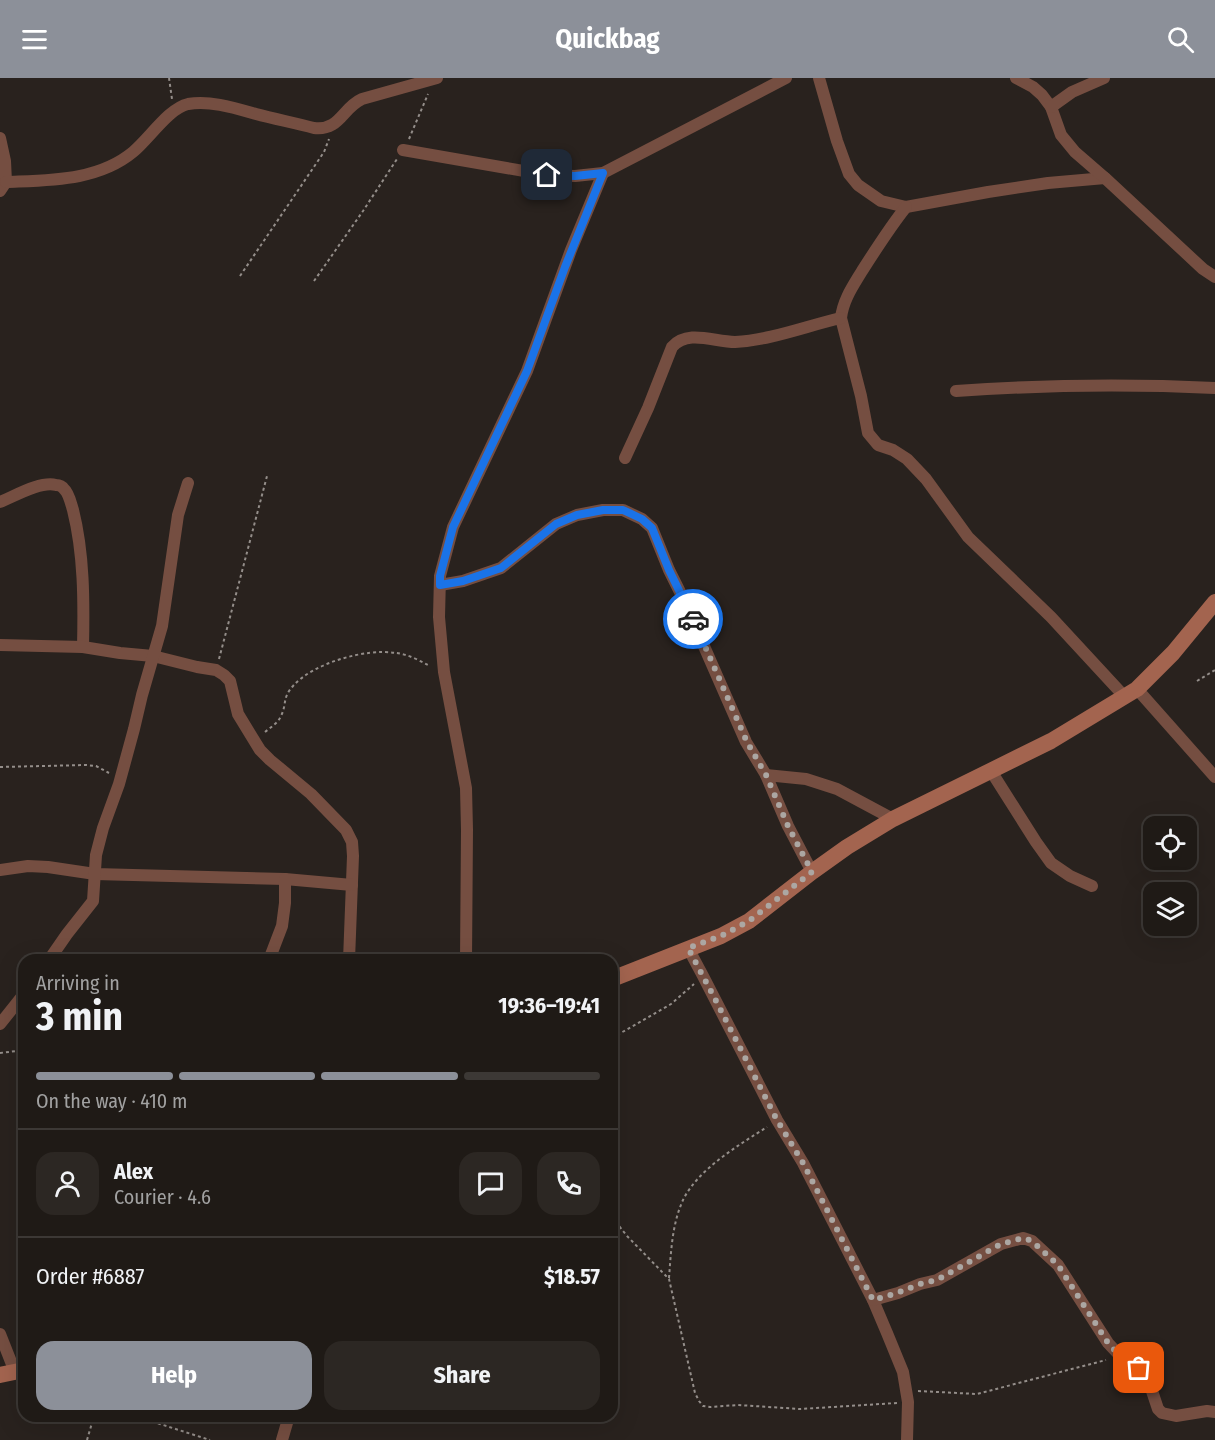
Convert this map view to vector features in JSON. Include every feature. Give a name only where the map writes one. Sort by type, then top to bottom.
[{"type":"main road","points":[[618,977],[721,936],[749,921],[847,847],[893,819],[1051,741],[1130,692],[1173,653],[1215,602]]},
{"type":"street","points":[[0,138],[5,161],[3,187],[100,171],[133,152],[174,110],[186,105],[200,103],[231,107],[321,129],[336,123],[355,102],[436,78]]},
{"type":"street","points":[[404,150],[547,175],[575,176],[603,173],[786,78]]},
{"type":"street","points":[[819,78],[849,174],[858,185],[881,201],[906,207],[1048,183],[1106,178]]},
{"type":"street","points":[[1016,78],[1042,95],[1051,107],[1061,135],[1075,153],[1106,178],[1203,269],[1215,277]]},
{"type":"street","points":[[1051,107],[1072,92],[1104,78]]},
{"type":"street","points":[[466,954],[466,788],[444,672],[439,618],[440,576],[453,527],[527,371],[603,173]]},
{"type":"street","points":[[906,207],[888,230],[848,293],[842,307],[841,318],[868,433],[878,445],[893,450],[908,459],[926,479],[968,537],[1215,777]]},
{"type":"street","points":[[625,458],[672,347],[677,341],[695,337],[744,341],[841,318]]},
{"type":"street","points":[[956,391],[1123,386],[1215,388]]},
{"type":"street","points":[[53,954],[93,901],[99,841],[119,784],[162,626],[178,515],[188,483]]},
{"type":"street","points":[[0,502],[41,484],[56,485],[64,489],[70,499],[81,565],[84,602],[83,647]]},
{"type":"street","points":[[440,585],[463,581],[501,568],[556,524],[577,515],[603,510],[623,510],[642,519],[652,528],[747,742],[766,775],[788,826],[812,872]]},
{"type":"street","points":[[0,645],[83,647],[153,656],[216,670],[225,675],[230,681],[238,714],[260,750],[311,794],[345,830],[352,842],[349,954]]},
{"type":"street","points":[[992,771],[1036,842],[1052,862],[1070,876],[1092,886]]},
{"type":"street","points":[[766,775],[806,779],[837,789],[893,819]]},
{"type":"street","points":[[0,870],[28,866],[94,874],[285,879],[352,885]]},
{"type":"street","points":[[271,954],[282,926],[285,879]]},
{"type":"street","points":[[688,948],[873,1300],[903,1372],[907,1396],[907,1440]]},
{"type":"street","points":[[0,1024],[18,1002]]},
{"type":"street","points":[[873,1300],[937,1280],[1001,1244],[1023,1238],[1032,1241],[1058,1265],[1108,1343],[1123,1359],[1139,1368],[1148,1379],[1158,1409],[1162,1413],[1176,1416],[1207,1411],[1215,1412]]},
{"type":"street","points":[[0,1334],[13,1372]]},
{"type":"street","points":[[282,1440],[287,1422]]},
{"type":"path","points":[[169,78],[174,110]]},
{"type":"path","points":[[314,281],[404,150],[436,78]]},
{"type":"path","points":[[240,276],[324,152],[336,123]]},
{"type":"path","points":[[216,670],[267,476]]},
{"type":"path","points":[[254,741],[280,717],[287,694],[299,680],[334,662],[354,655],[379,651],[399,653],[444,672]]},
{"type":"path","points":[[1197,681],[1215,670]]},
{"type":"path","points":[[0,767],[96,766],[106,770],[119,784]]},
{"type":"path","points":[[618,1035],[671,1004],[704,976]]},
{"type":"path","points":[[0,1053],[18,1051]]},
{"type":"path","points":[[777,1120],[734,1148],[695,1182],[683,1200],[677,1219],[672,1241],[669,1279],[695,1393],[703,1406],[738,1405],[800,1409],[907,1396],[977,1394],[1108,1359],[1123,1359]]},
{"type":"path","points":[[618,1225],[669,1279]]},
{"type":"path","points":[[87,1440],[92,1422]]},
{"type":"path","points":[[154,1422],[210,1440]]},
{"type":"way so far","points":[[693,619],[747,742],[766,775],[788,826],[812,872],[749,921],[721,936],[688,948],[873,1300],[937,1280],[1001,1244],[1023,1238],[1032,1241],[1058,1265],[1108,1343],[1123,1359],[1139,1368]]},
{"type":"route","points":[[547,175],[575,176],[603,173],[527,371],[453,527],[440,576],[440,585],[463,581],[501,568],[556,524],[577,515],[603,510],[623,510],[642,519],[652,528],[693,619]]}]
